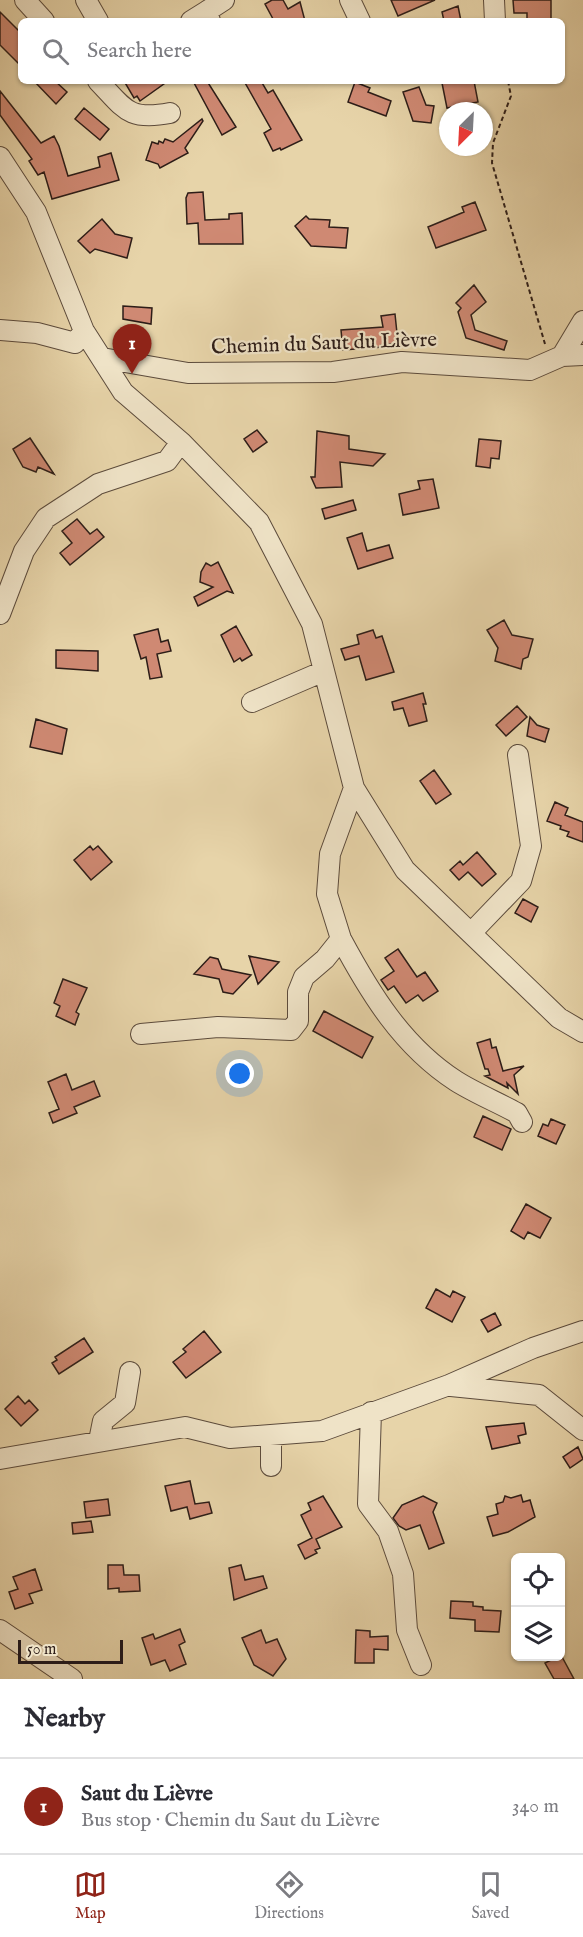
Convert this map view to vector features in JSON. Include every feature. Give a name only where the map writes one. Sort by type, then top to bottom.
[{"type":"street","points":[[25,0],[41,18]]},
{"type":"street","points":[[86,0],[96,18]]},
{"type":"street","points":[[202,18],[224,0]]},
{"type":"street","points":[[350,0],[359,18]]},
{"type":"street","points":[[494,0],[495,18]]},
{"type":"street","points":[[101,84],[125,109],[145,118],[170,113]]},
{"type":"street","points":[[0,158],[36,212],[84,331],[123,392],[181,442],[259,522],[312,624],[354,788],[405,870],[560,1018],[583,1032]]},
{"type":"street","points":[[556,358],[583,321]]},
{"type":"street","points":[[0,330],[38,333],[75,343],[84,331]]},
{"type":"street","name":"Chemin du Saut du Lièvre","points":[[102,358],[188,373],[333,372],[402,362],[530,370],[556,358],[583,355]]},
{"type":"street","points":[[0,614],[24,551],[46,518],[98,484],[167,461],[181,442]]},
{"type":"street","points":[[252,702],[324,670]]},
{"type":"street","points":[[471,933],[521,881],[531,846],[518,755]]},
{"type":"street","points":[[354,788],[330,854],[327,894],[340,939],[368,990],[390,1021],[422,1054],[455,1081],[517,1113],[522,1122]]},
{"type":"street","points":[[141,1034],[219,1027],[291,1030],[298,1021],[298,992],[304,977],[325,958],[340,939]]},
{"type":"street","points":[[0,1459],[185,1427],[230,1438],[322,1431],[449,1385],[533,1348],[583,1331]]},
{"type":"street","points":[[99,1441],[104,1421],[125,1403],[130,1372]]},
{"type":"street","points":[[449,1385],[539,1395],[583,1430]]},
{"type":"street","points":[[371,1412],[368,1504],[388,1531],[403,1574],[407,1630],[421,1665]]},
{"type":"street","points":[[271,1435],[271,1466]]},
{"type":"street","points":[[0,1630],[72,1679]]},
{"type":"path","points":[[509,84],[511,96],[493,143],[492,163],[556,358]]},
{"type":"building","points":[[272,0],[283,0],[288,9],[300,2],[304,18],[272,18],[265,4]]},
{"type":"building","points":[[391,0],[435,0],[398,16]]},
{"type":"building","points":[[513,0],[551,0],[551,18],[527,18],[527,13],[514,13]]},
{"type":"building","points":[[458,6],[460,18],[443,18],[442,12]]},
{"type":"building","points":[[0,12],[18,30],[18,63],[0,45]]},
{"type":"building","points":[[37,84],[58,84],[67,92],[56,104]]},
{"type":"building","points":[[126,84],[164,84],[140,101],[137,96],[134,98]]},
{"type":"building","points":[[195,84],[209,84],[236,127],[222,135]]},
{"type":"building","points":[[246,84],[263,84],[268,93],[273,90],[302,140],[281,150],[280,148],[273,151],[264,133],[271,129]]},
{"type":"building","points":[[354,84],[370,88],[368,92],[391,101],[386,116],[348,102]]},
{"type":"building","points":[[442,84],[475,84],[478,102],[446,102]]},
{"type":"building","points":[[419,87],[426,105],[434,106],[431,123],[413,121],[403,92]]},
{"type":"building","points":[[0,91],[41,143],[54,136],[68,176],[100,167],[98,157],[111,153],[119,180],[52,199],[44,172],[38,175],[29,161],[32,159],[0,115]]},
{"type":"building","points":[[84,108],[109,129],[100,140],[75,119]]},
{"type":"building","points":[[202,119],[203,121],[185,148],[188,153],[160,168],[158,164],[146,160],[152,142],[163,143],[165,139],[173,142]]},
{"type":"building","points":[[203,192],[205,220],[229,219],[229,214],[242,213],[243,244],[199,244],[198,223],[187,224],[186,198],[188,193]]},
{"type":"building","points":[[475,202],[486,230],[436,248],[428,227],[464,212],[462,207]]},
{"type":"building","points":[[306,216],[309,219],[330,220],[329,227],[348,228],[346,248],[311,246],[295,226]]},
{"type":"building","points":[[102,219],[115,234],[132,238],[127,258],[95,249],[90,253],[78,241]]},
{"type":"building","points":[[474,285],[486,302],[471,315],[475,330],[507,341],[504,350],[466,338],[458,312],[461,308],[456,303]]},
{"type":"building","points":[[123,306],[152,308],[151,324],[123,319]]},
{"type":"building","points":[[395,314],[398,343],[381,345],[382,347],[343,350],[341,330],[383,327],[381,316]]},
{"type":"building","points":[[257,430],[267,442],[253,452],[244,439]]},
{"type":"building","points":[[317,431],[349,436],[349,449],[385,454],[373,466],[340,462],[342,487],[316,488],[311,477],[315,477]]},
{"type":"building","points":[[30,438],[54,474],[38,467],[36,472],[23,467],[13,449]]},
{"type":"building","points":[[479,439],[501,441],[499,459],[491,458],[490,468],[476,466]]},
{"type":"building","points":[[433,479],[439,508],[403,515],[399,494],[420,489],[418,481]]},
{"type":"building","points":[[353,500],[356,510],[325,519],[322,509]]},
{"type":"building","points":[[77,519],[90,534],[97,529],[104,537],[70,565],[60,553],[72,543],[62,531]]},
{"type":"building","points":[[362,533],[367,551],[389,545],[393,558],[358,569],[347,538]]},
{"type":"building","points":[[218,562],[233,593],[227,591],[198,606],[194,597],[213,587],[200,582],[201,572],[206,563],[211,566]]},
{"type":"building","points":[[504,620],[512,635],[533,639],[528,657],[523,659],[521,669],[495,661],[498,648],[487,630]]},
{"type":"building","points":[[236,626],[252,655],[242,661],[240,658],[234,662],[221,635]]},
{"type":"building","points":[[158,629],[161,642],[168,640],[171,651],[157,654],[162,677],[150,679],[146,657],[141,659],[134,635]]},
{"type":"building","points":[[373,630],[376,638],[382,636],[394,672],[366,680],[359,656],[345,660],[341,649],[359,644],[357,635]]},
{"type":"building","points":[[56,650],[98,651],[98,671],[56,668]]},
{"type":"building","points":[[423,693],[427,721],[409,726],[403,708],[394,710],[392,702]]},
{"type":"building","points":[[517,706],[527,717],[506,736],[496,725]]},
{"type":"building","points":[[530,717],[537,725],[549,729],[545,742],[527,736]]},
{"type":"building","points":[[36,719],[67,729],[62,754],[30,747]]},
{"type":"building","points":[[434,770],[451,794],[436,804],[420,781]]},
{"type":"building","points":[[555,802],[568,808],[565,815],[583,822],[583,842],[567,836],[569,832],[560,829],[561,826],[547,821]]},
{"type":"building","points":[[90,846],[93,850],[98,846],[112,862],[91,880],[74,860]]},
{"type":"building","points":[[477,852],[496,874],[482,886],[468,872],[459,880],[450,870],[460,861],[463,865]]},
{"type":"building","points":[[523,899],[538,907],[531,922],[515,913]]},
{"type":"building","points":[[398,949],[417,977],[425,972],[438,991],[423,1001],[418,995],[406,1003],[394,986],[388,990],[381,980],[394,971],[385,958]]},
{"type":"building","points":[[249,956],[279,962],[258,984]]},
{"type":"building","points":[[210,957],[218,959],[222,969],[251,975],[233,994],[223,992],[219,979],[194,974]]},
{"type":"building","points":[[63,979],[87,988],[76,1012],[79,1014],[75,1025],[56,1016],[60,1006],[54,1003]]},
{"type":"building","points":[[324,1011],[373,1037],[362,1058],[313,1031]]},
{"type":"building","points":[[490,1039],[492,1048],[496,1047],[503,1071],[524,1066],[514,1075],[518,1094],[507,1083],[508,1088],[485,1076],[490,1075],[488,1069],[485,1069],[477,1043]]},
{"type":"building","points":[[66,1074],[72,1090],[94,1081],[100,1096],[74,1107],[77,1113],[53,1123],[49,1113],[59,1109],[48,1082]]},
{"type":"building","points":[[483,1116],[511,1129],[502,1150],[474,1137]]},
{"type":"building","points":[[551,1119],[565,1125],[556,1144],[538,1136],[543,1124],[548,1126]]},
{"type":"building","points":[[526,1204],[551,1218],[540,1238],[528,1232],[524,1239],[511,1231]]},
{"type":"building","points":[[436,1289],[450,1297],[453,1291],[465,1297],[452,1322],[426,1308]]},
{"type":"building","points":[[495,1313],[501,1325],[488,1332],[481,1320]]},
{"type":"building","points":[[204,1331],[221,1352],[186,1378],[173,1362],[186,1352],[183,1349]]},
{"type":"building","points":[[84,1338],[93,1352],[59,1374],[52,1363],[57,1360],[55,1357]]},
{"type":"building","points":[[18,1396],[25,1404],[29,1400],[38,1410],[21,1426],[5,1409]]},
{"type":"building","points":[[524,1423],[526,1434],[518,1436],[520,1443],[492,1449],[486,1427]]},
{"type":"building","points":[[578,1447],[583,1459],[570,1468],[563,1457]]},
{"type":"building","points":[[190,1481],[195,1504],[209,1502],[212,1513],[190,1519],[187,1507],[171,1511],[165,1486]]},
{"type":"building","points":[[521,1495],[523,1502],[530,1500],[535,1517],[508,1532],[493,1536],[487,1517],[498,1514],[496,1504],[503,1502],[505,1496],[511,1498]]},
{"type":"building","points":[[323,1496],[342,1527],[316,1539],[320,1548],[315,1550],[317,1553],[305,1559],[298,1545],[312,1538],[301,1515],[311,1510],[308,1503]]},
{"type":"building","points":[[423,1496],[437,1503],[433,1512],[444,1543],[429,1549],[420,1525],[406,1530],[399,1526],[393,1518],[402,1505]]},
{"type":"building","points":[[108,1499],[110,1515],[86,1518],[84,1502]]},
{"type":"building","points":[[91,1521],[93,1532],[73,1534],[72,1523]]},
{"type":"building","points":[[108,1565],[123,1565],[124,1575],[139,1575],[140,1591],[119,1592],[119,1588],[108,1589]]},
{"type":"building","points":[[241,1565],[245,1580],[263,1576],[267,1588],[234,1600],[229,1568]]},
{"type":"building","points":[[35,1569],[42,1590],[29,1594],[33,1603],[15,1609],[9,1592],[18,1589],[13,1577]]},
{"type":"building","points":[[451,1601],[473,1602],[473,1606],[483,1607],[483,1610],[501,1611],[499,1632],[475,1631],[475,1620],[450,1618]]},
{"type":"building","points":[[180,1629],[185,1642],[179,1645],[186,1664],[170,1671],[165,1660],[151,1665],[142,1638],[153,1634],[155,1639]]},
{"type":"building","points":[[261,1630],[266,1643],[277,1639],[286,1659],[273,1676],[254,1665],[242,1638]]},
{"type":"building","points":[[356,1630],[370,1631],[370,1637],[388,1636],[388,1650],[374,1649],[374,1663],[355,1663]]},
{"type":"building","points":[[564,1661],[574,1679],[554,1679],[545,1663]]},
{"type":"place","name":"Saut du Lièvre","points":[[132,374]]}]
